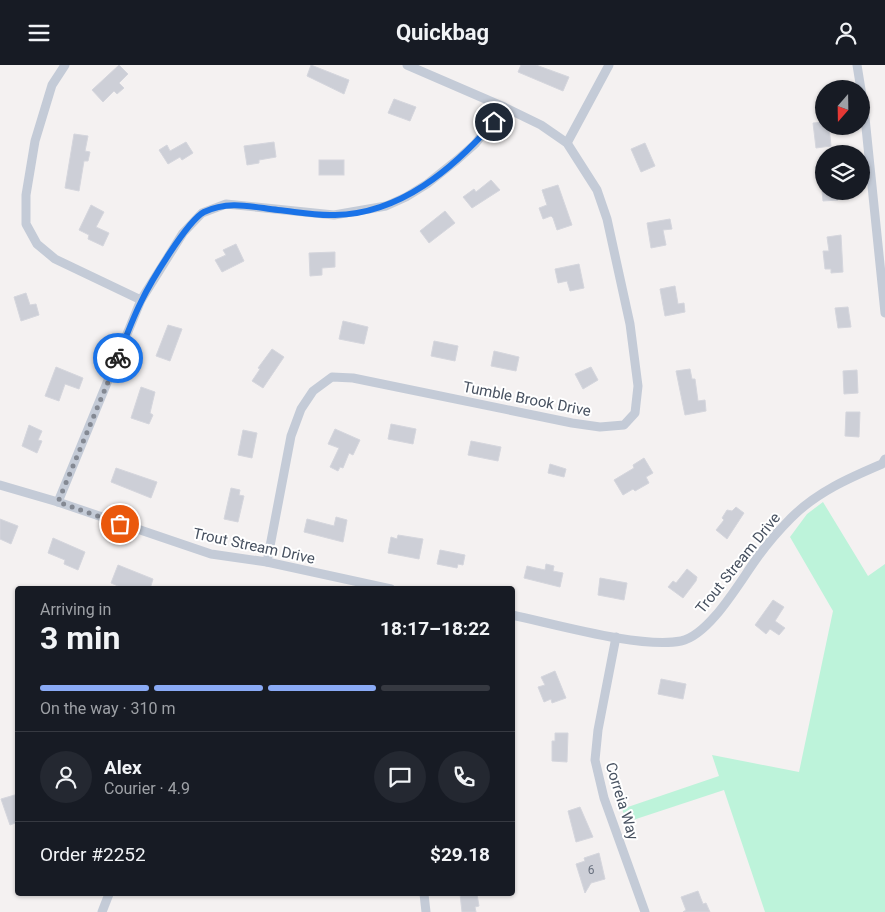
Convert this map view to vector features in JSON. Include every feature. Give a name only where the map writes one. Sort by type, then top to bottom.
[{"type":"street","points":[[65,65],[52,85],[35,141],[26,195],[26,225],[37,244],[55,259],[141,301]]},
{"type":"street","name":"Tumble Brook Drive","points":[[267,562],[291,436],[300,409],[313,391],[332,377],[354,378],[572,423],[600,427],[624,425],[635,413],[638,386],[630,323],[607,219],[597,189],[567,143],[541,125],[408,65]]},
{"type":"street","points":[[567,143],[609,65]]},
{"type":"street","points":[[857,65],[864,108],[885,313]]},
{"type":"street","points":[[58,502],[141,301],[183,233],[202,213],[226,204],[334,215],[386,206],[406,197],[427,184],[457,161],[475,144],[504,107]]},
{"type":"street","name":"Trout Stream Drive","points":[[515,616],[616,637],[660,643],[683,641],[700,630],[715,615],[758,556],[791,518],[814,498],[850,478],[882,464],[885,459]]},
{"type":"street","name":"Trout Stream Drive","points":[[0,485],[58,502],[211,554],[267,562],[378,586]]},
{"type":"street","name":"Correia Way","points":[[616,637],[598,730],[595,760],[604,798],[645,912]]},
{"type":"street","points":[[102,912],[108,896]]},
{"type":"street","points":[[424,896],[426,912]]},
{"type":"green space","points":[[823,502],[868,576],[885,564],[885,912],[765,912],[724,790],[627,822],[622,809],[719,776],[712,755],[799,772],[833,611],[790,537],[807,514]]},
{"type":"building","points":[[119,65],[128,74],[119,83],[124,88],[117,94],[114,91],[103,102],[92,90]]},
{"type":"building","points":[[311,65],[349,80],[344,94],[307,76]]},
{"type":"building","points":[[521,65],[536,65],[569,77],[563,91],[518,72]]},
{"type":"building","points":[[394,99],[416,107],[410,121],[388,113]]},
{"type":"building","points":[[813,123],[815,123],[815,135],[830,135],[831,145],[816,145]]},
{"type":"building","points":[[74,134],[88,136],[85,151],[90,152],[88,161],[84,161],[79,191],[65,188]]},
{"type":"building","points":[[186,142],[193,153],[182,160],[180,157],[168,164],[159,150],[167,145],[170,151]]},
{"type":"building","points":[[274,142],[276,157],[259,160],[259,163],[247,165],[244,146]]},
{"type":"building","points":[[645,143],[655,166],[641,172],[631,149]]},
{"type":"building","points":[[319,160],[344,160],[344,175],[319,175]]},
{"type":"building","points":[[491,180],[500,190],[472,208],[463,197],[474,189],[476,192]]},
{"type":"building","points":[[558,185],[572,225],[557,230],[553,218],[551,216],[543,219],[539,208],[547,205],[542,190]]},
{"type":"building","points":[[91,205],[104,212],[96,227],[109,233],[103,246],[88,239],[89,235],[79,230]]},
{"type":"building","points":[[445,211],[455,223],[429,243],[420,231]]},
{"type":"building","points":[[670,219],[672,229],[663,230],[666,245],[651,248],[647,223]]},
{"type":"building","points":[[841,235],[843,272],[831,273],[831,269],[825,269],[823,251],[829,251],[827,237]]},
{"type":"building","points":[[236,244],[244,261],[222,272],[215,260],[226,255],[223,250]]},
{"type":"building","points":[[335,252],[335,267],[322,268],[322,275],[310,276],[309,253]]},
{"type":"building","points":[[579,264],[584,288],[570,291],[567,281],[558,283],[555,269]]},
{"type":"building","points":[[675,286],[678,304],[684,303],[685,312],[665,316],[660,289]]},
{"type":"building","points":[[26,293],[30,305],[36,304],[39,315],[21,321],[14,297]]},
{"type":"building","points":[[848,307],[851,327],[838,328],[835,308]]},
{"type":"building","points":[[343,321],[368,327],[364,344],[339,339]]},
{"type":"building","points":[[168,325],[182,329],[170,361],[156,356]]},
{"type":"building","points":[[434,341],[458,346],[455,361],[431,356]]},
{"type":"building","points":[[272,349],[284,357],[263,388],[252,381],[260,369],[258,368]]},
{"type":"building","points":[[494,351],[519,357],[516,371],[491,366]]},
{"type":"building","points":[[56,367],[83,378],[79,389],[65,384],[59,401],[45,396]]},
{"type":"building","points":[[591,367],[598,380],[583,389],[575,374]]},
{"type":"building","points":[[690,369],[692,379],[695,379],[698,401],[705,400],[706,411],[685,415],[676,371]]},
{"type":"building","points":[[857,370],[858,393],[844,394],[843,371]]},
{"type":"building","points":[[141,387],[155,392],[150,413],[153,415],[149,424],[131,418]]},
{"type":"building","points":[[846,412],[860,412],[859,437],[845,436]]},
{"type":"building","points":[[391,424],[416,429],[413,444],[388,439]]},
{"type":"building","points":[[29,425],[42,431],[38,440],[42,441],[37,453],[22,446]]},
{"type":"building","points":[[335,429],[360,440],[353,455],[349,453],[343,468],[340,467],[338,471],[330,467],[339,448],[328,444]]},
{"type":"building","points":[[243,430],[257,433],[252,458],[238,455]]},
{"type":"building","points":[[471,441],[501,447],[498,461],[468,455]]},
{"type":"building","points":[[644,458],[653,473],[646,477],[649,483],[623,495],[614,480],[634,468],[633,465]]},
{"type":"building","points":[[550,464],[566,469],[564,477],[548,473]]},
{"type":"building","points":[[116,468],[157,482],[151,498],[111,482]]},
{"type":"building","points":[[231,488],[240,490],[239,495],[244,496],[238,522],[224,519]]},
{"type":"building","points":[[736,507],[744,513],[727,539],[716,530],[724,520],[722,518],[727,510],[732,511]]},
{"type":"building","points":[[336,517],[347,520],[343,542],[304,532],[307,519],[334,526]]},
{"type":"building","points":[[0,519],[18,526],[11,544],[0,539]]},
{"type":"building","points":[[398,535],[423,539],[419,559],[388,553],[391,537],[397,539]]},
{"type":"building","points":[[53,538],[85,552],[78,570],[64,564],[65,560],[48,553]]},
{"type":"building","points":[[440,550],[465,555],[463,565],[458,564],[457,568],[437,564]]},
{"type":"building","points":[[546,564],[554,566],[553,571],[563,573],[560,587],[524,578],[527,566],[545,570]]},
{"type":"building","points":[[118,565],[153,579],[151,586],[118,586],[111,583]]},
{"type":"building","points":[[687,569],[697,577],[683,598],[668,587],[673,581],[676,583]]},
{"type":"building","points":[[600,578],[627,583],[624,600],[598,595]]},
{"type":"building","points":[[773,600],[784,607],[775,621],[785,628],[779,635],[770,629],[766,634],[755,625]]},
{"type":"building","points":[[555,671],[566,698],[552,703],[551,699],[544,702],[538,687],[545,685],[541,677]]},
{"type":"building","points":[[661,679],[686,684],[683,699],[658,694]]},
{"type":"building","points":[[555,733],[568,733],[567,762],[552,761],[552,741],[555,741]]},
{"type":"building","points":[[15,795],[15,823],[10,825],[1,799]]},
{"type":"building","points":[[580,807],[593,837],[576,842],[568,811]]},
{"type":"building","points":[[599,853],[605,879],[591,883],[585,893],[576,864],[585,861],[584,858]]},
{"type":"building","points":[[698,891],[703,904],[706,903],[710,912],[683,912],[686,910],[681,897]]},
{"type":"building","points":[[460,896],[477,896],[479,906],[475,907],[476,912],[462,912]]},
{"type":"way so far","points":[[118,358],[58,502],[120,524]]},
{"type":"route","points":[[118,358],[141,301],[183,233],[202,213],[226,204],[334,215],[386,206],[406,197],[439,175],[475,144],[494,122]]}]
